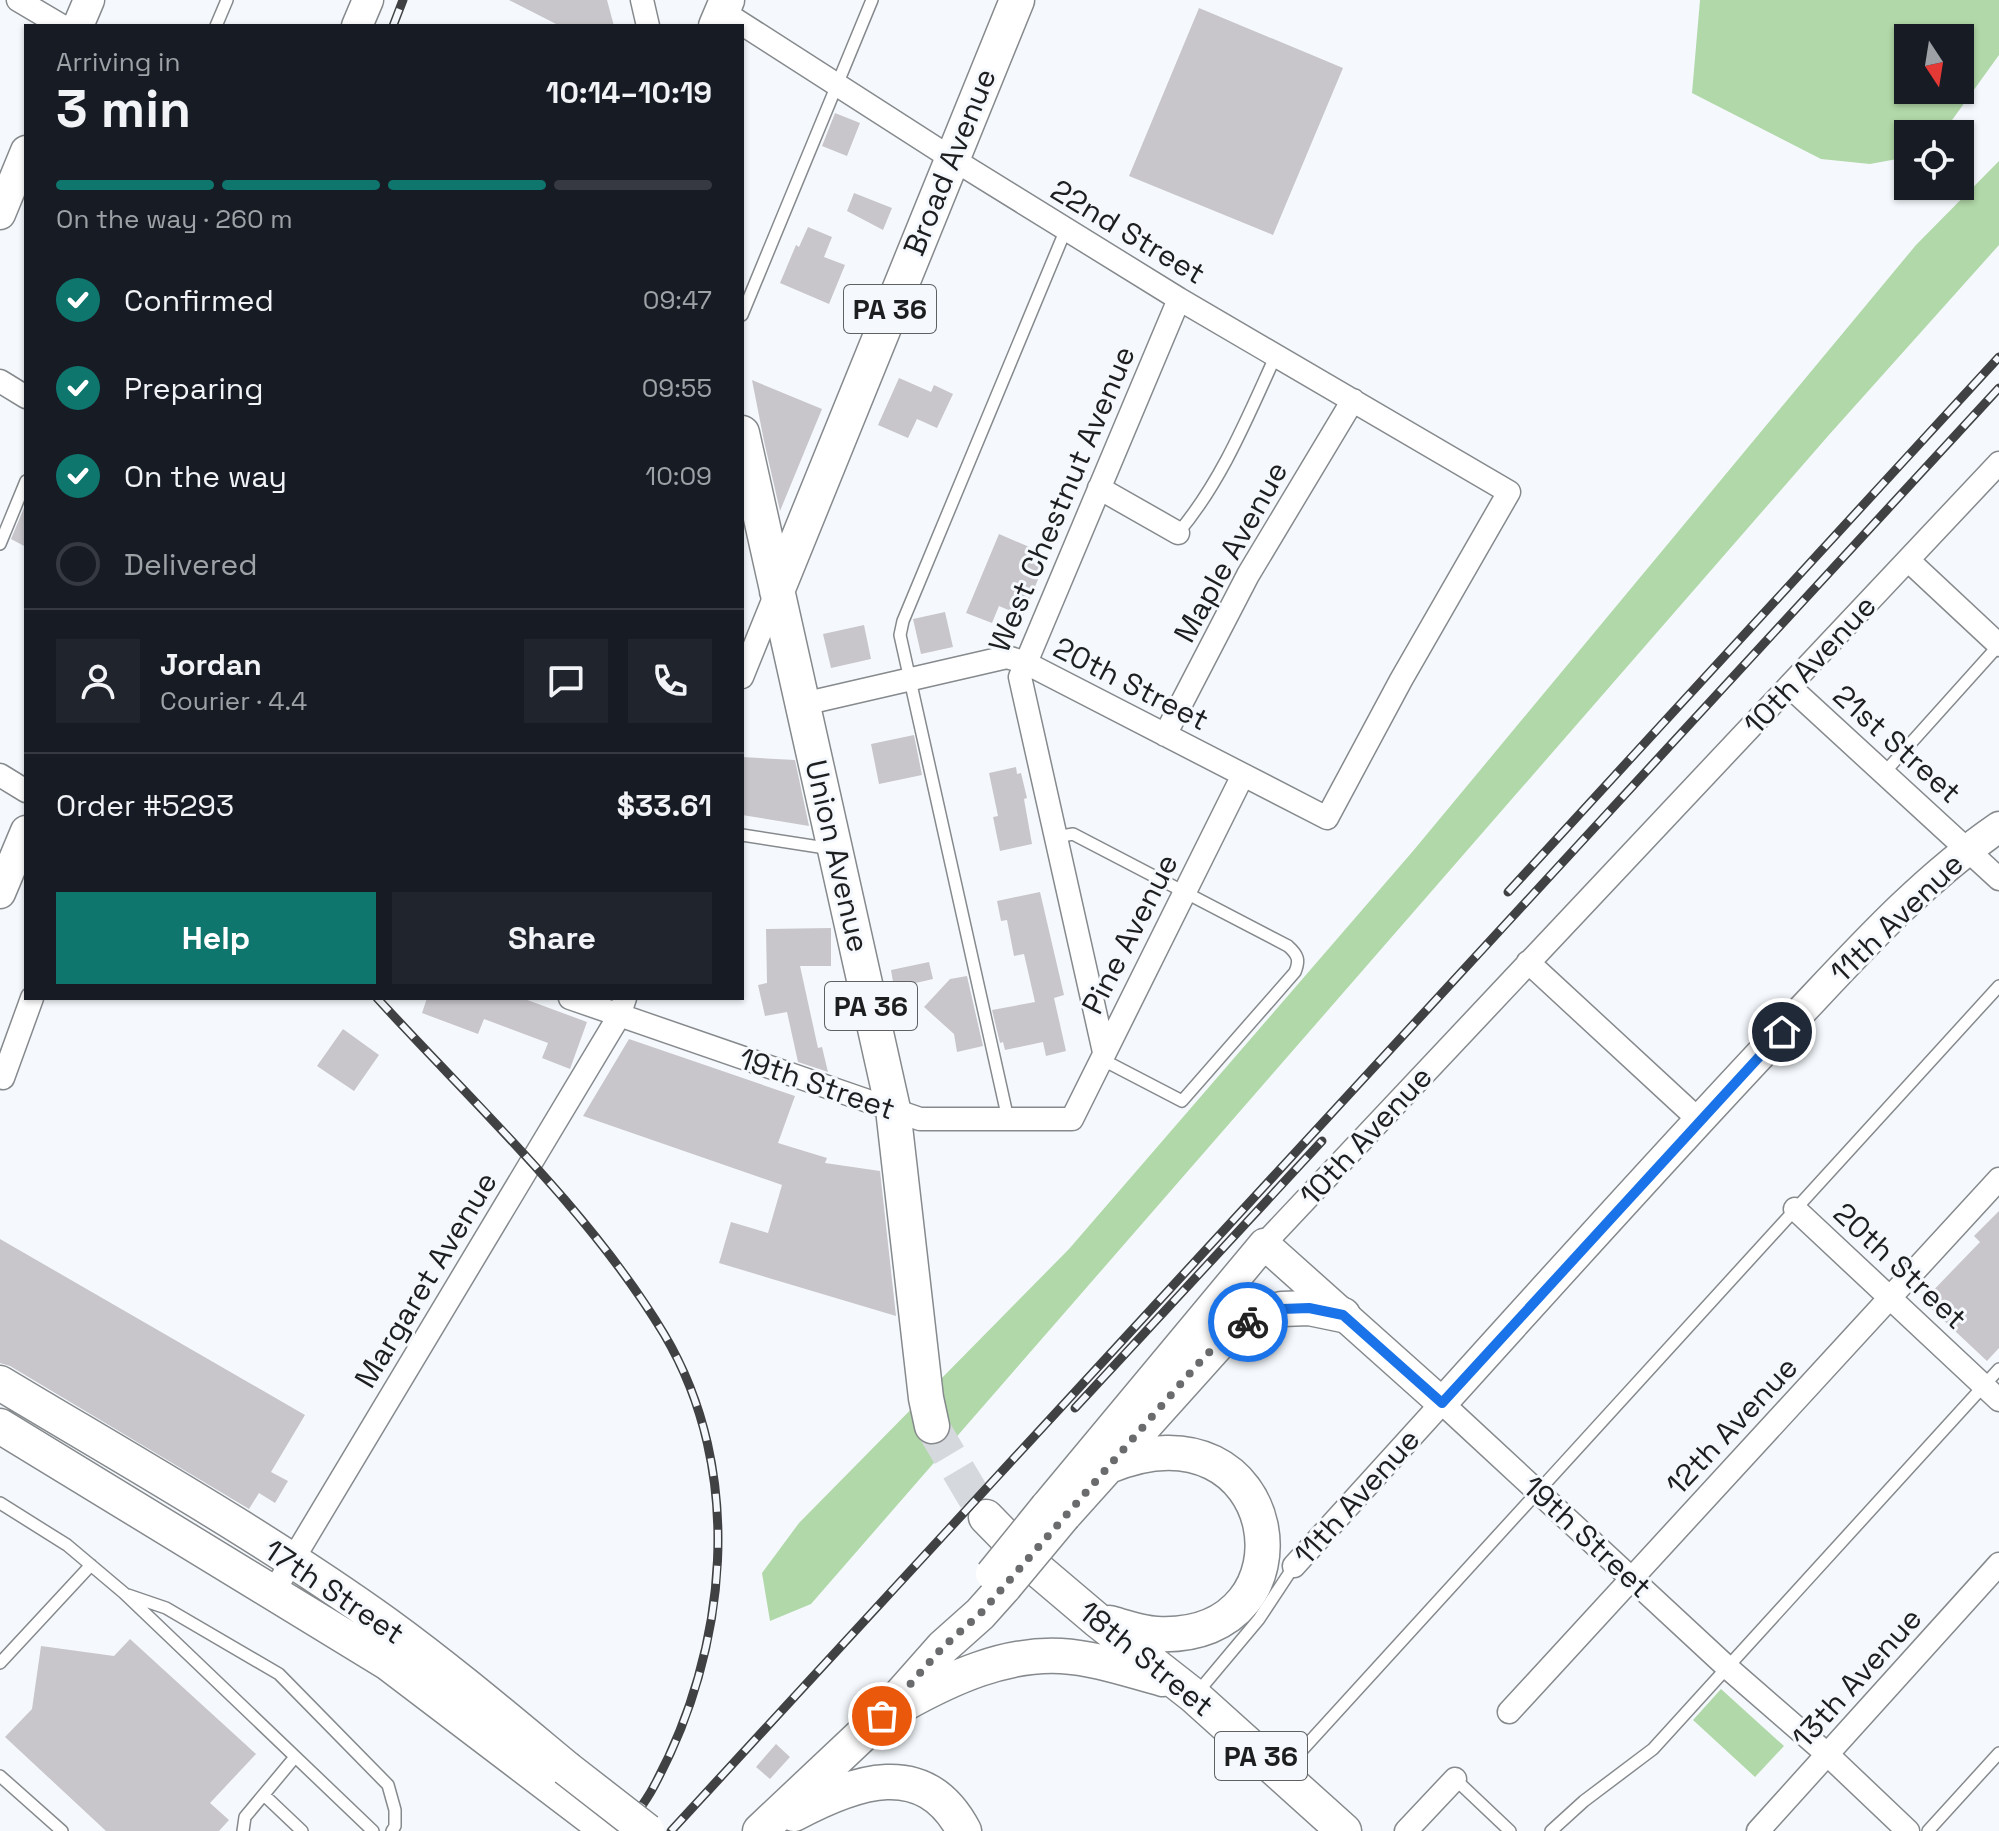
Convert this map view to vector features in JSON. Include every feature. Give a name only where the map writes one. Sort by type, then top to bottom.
[{"type":"main road","name":"Broad Avenue","points":[[777,591],[1017,0]]},
{"type":"main road","name":"Union Avenue","points":[[744,442],[893,1109],[932,1426]]},
{"type":"main road","points":[[761,1831],[882,1716],[943,1647],[980,1614],[998,1580],[1055,1511],[1106,1467],[1224,1337],[1266,1312],[1282,1309],[1309,1308],[1343,1315]]},
{"type":"main road","name":"17th Street","points":[[0,1383],[293,1560],[387,1625],[460,1680],[609,1831]]},
{"type":"main road","name":"17th Street","points":[[0,1426],[274,1591],[559,1778],[647,1831]]},
{"type":"main road","points":[[1097,1620],[1154,1634],[1187,1632],[1211,1626],[1243,1602],[1259,1573],[1262,1558],[1263,1537],[1259,1514],[1252,1499],[1238,1481],[1210,1460],[1183,1453],[1158,1452],[1106,1467]]},
{"type":"main road","name":"18th Street","points":[[986,1517],[1038,1570],[1186,1689],[1344,1831]]},
{"type":"main road","points":[[882,1716],[937,1686],[973,1671],[1033,1657],[1062,1656],[1106,1663],[1186,1689]]},
{"type":"main road","points":[[761,1831],[852,1786],[889,1781],[911,1785],[942,1801],[954,1813],[964,1831]]},
{"type":"street","points":[[18,0],[59,24]]},
{"type":"street","points":[[79,24],[89,0]]},
{"type":"street","points":[[358,24],[368,0]]},
{"type":"street","points":[[642,0],[648,24]]},
{"type":"street","name":"22nd Street","points":[[722,12],[741,24]]},
{"type":"street","name":"22nd Street","points":[[744,26],[1179,299],[1509,492],[1401,680],[1327,818]]},
{"type":"street","points":[[0,214],[24,156]]},
{"type":"street","name":"West Chestnut Avenue","points":[[1104,1052],[1020,677],[1179,299]]},
{"type":"street","points":[[0,381],[24,396]]},
{"type":"street","name":"Maple Avenue","points":[[1165,735],[1248,575],[1353,400]]},
{"type":"street","name":"10th Avenue","points":[[1055,1511],[1264,1244],[1999,463]]},
{"type":"street","points":[[1099,488],[1178,533]]},
{"type":"street","points":[[1909,561],[1999,645]]},
{"type":"street","points":[[744,672],[777,591]]},
{"type":"street","name":"20th Street","points":[[803,704],[1007,657],[1026,663],[1327,818]]},
{"type":"street","name":"21st Street","points":[[1790,687],[1999,879]]},
{"type":"street","points":[[0,775],[24,790]]},
{"type":"street","name":"Pine Avenue","points":[[1072,1119],[1243,775]]},
{"type":"street","name":"11th Avenue","points":[[1294,1566],[1699,1120],[1886,922],[1924,884],[1999,827]]},
{"type":"street","points":[[0,893],[24,836]]},
{"type":"street","points":[[1528,962],[1699,1120]]},
{"type":"street","points":[[3,1078],[31,1000]]},
{"type":"street","name":"19th Street","points":[[582,1000],[622,1007],[920,1119],[1072,1119]]},
{"type":"street","name":"Margaret Avenue","points":[[274,1591],[622,1007]]},
{"type":"street","name":"12th Avenue","points":[[1509,1712],[1999,1179]]},
{"type":"street","name":"20th Street","points":[[1795,1209],[1991,1393]]},
{"type":"street","name":"19th Street","points":[[1264,1244],[1908,1831]]},
{"type":"street","name":"13th Avenue","points":[[1758,1831],[1999,1564]]},
{"type":"street","points":[[1406,1831],[1455,1779]]},
{"type":"lane","points":[[217,24],[227,0]]},
{"type":"lane","points":[[744,310],[872,0]]},
{"type":"lane","points":[[1008,1119],[900,635],[903,621],[1066,229]]},
{"type":"lane","points":[[1178,533],[1194,514],[1236,442],[1276,355]]},
{"type":"lane","points":[[0,544],[24,486]]},
{"type":"lane","points":[[1884,773],[1999,645]]},
{"type":"lane","points":[[1056,837],[1073,834],[1288,946],[1299,962],[1295,972],[1182,1101],[1107,1062],[1104,1052]]},
{"type":"lane","points":[[744,835],[836,849]]},
{"type":"lane","points":[[1280,1774],[1999,986]]},
{"type":"lane","points":[[1551,1831],[1584,1801],[1653,1749],[1991,1393],[1999,1369]]},
{"type":"lane","points":[[0,1503],[67,1545],[124,1593],[373,1831]]},
{"type":"lane","points":[[0,1663],[91,1565]]},
{"type":"lane","name":"11th Avenue","points":[[1186,1689],[1259,1619],[1294,1566]]},
{"type":"lane","points":[[124,1593],[166,1608],[279,1674],[388,1785],[395,1810],[392,1831]]},
{"type":"lane","points":[[1928,1831],[1999,1753]]},
{"type":"lane","points":[[243,1831],[245,1817],[295,1757]]},
{"type":"lane","points":[[0,1776],[62,1831]]},
{"type":"lane","points":[[1455,1779],[1510,1831]]},
{"type":"lane","points":[[264,1795],[302,1831]]},
{"type":"green space","points":[[1700,0],[1999,0],[1999,55],[1974,90],[1974,24],[1894,24],[1894,104],[1964,104],[1952,120],[1894,120],[1894,160],[1870,164],[1821,159],[1692,93]]},
{"type":"green space","points":[[1999,161],[1999,245],[1828,436],[811,1604],[770,1621],[762,1573],[799,1523],[1069,1249],[1413,851],[1916,245],[1960,200],[1974,200],[1974,186]]},
{"type":"green space","points":[[1721,1689],[1784,1746],[1755,1777],[1693,1720]]},
{"type":"building","points":[[509,0],[607,0],[613,24],[556,24]]},
{"type":"building","points":[[1199,8],[1343,68],[1273,235],[1129,176]]},
{"type":"building","points":[[835,113],[860,123],[847,156],[822,146]]},
{"type":"building","points":[[854,193],[892,208],[883,230],[847,211]]},
{"type":"building","points":[[808,227],[832,237],[824,257],[845,265],[829,304],[780,283],[796,245],[799,247]]},
{"type":"building","points":[[899,378],[931,392],[934,385],[953,394],[937,428],[917,419],[908,438],[878,425]]},
{"type":"building","points":[[752,380],[822,409],[780,511],[764,441]]},
{"type":"building","points":[[24,508],[24,546],[11,539]]},
{"type":"building","points":[[999,534],[1048,555],[1023,616],[999,606],[992,623],[966,613]]},
{"type":"building","points":[[945,612],[953,647],[921,654],[913,619]]},
{"type":"building","points":[[864,625],[871,659],[831,668],[823,634]]},
{"type":"building","points":[[914,735],[922,775],[879,784],[871,744]]},
{"type":"building","points":[[744,757],[795,760],[809,826],[744,815]]},
{"type":"building","points":[[1016,767],[1017,774],[1021,773],[1027,798],[1024,799],[1032,844],[1000,851],[993,817],[998,816],[989,773]]},
{"type":"building","points":[[1040,892],[1064,995],[1054,998],[1066,1051],[1046,1056],[1043,1042],[1005,1050],[1003,1042],[1000,1043],[992,1010],[1035,1002],[1024,954],[1014,956],[1007,920],[1001,921],[997,901]]},
{"type":"building","points":[[831,928],[831,966],[800,966],[818,1048],[822,1047],[828,1072],[798,1062],[787,1012],[765,1016],[758,985],[767,983],[766,929]]},
{"type":"building","points":[[929,962],[933,979],[894,988],[891,970]]},
{"type":"building","points":[[967,976],[983,1046],[957,1052],[954,1034],[924,1007],[950,979]]},
{"type":"building","points":[[426,1000],[527,1000],[587,1022],[570,1069],[542,1058],[548,1043],[484,1019],[478,1034],[422,1013]]},
{"type":"building","points":[[343,1029],[379,1055],[354,1091],[317,1066]]},
{"type":"building","points":[[629,1039],[795,1096],[778,1143],[827,1158],[825,1163],[880,1171],[896,1316],[719,1263],[731,1222],[768,1233],[782,1185],[583,1116]]},
{"type":"building","points":[[1999,1211],[1999,1348],[1987,1361],[1923,1301],[1980,1242],[1974,1236]]},
{"type":"building","points":[[0,1239],[305,1415],[271,1472],[288,1481],[275,1503],[259,1493],[249,1509],[10,1366],[0,1363]]},
{"type":"building","points":[[130,1639],[256,1754],[210,1803],[229,1820],[219,1831],[106,1831],[5,1737],[32,1709],[41,1646],[114,1656]]},
{"type":"building","points":[[776,1744],[790,1757],[770,1779],[756,1767]]},
{"type":"tunnel","points":[[932,1426],[986,1517]]},
{"type":"railway","points":[[394,24],[403,0]]},
{"type":"railway","points":[[1508,892],[1999,357]]},
{"type":"railway","points":[[671,1831],[1999,388]]},
{"type":"railway","points":[[379,1000],[529,1160],[602,1245],[664,1334],[690,1387],[707,1444],[716,1502],[718,1560],[711,1619],[698,1677],[679,1733],[651,1792],[624,1831]]},
{"type":"railway","points":[[1075,1408],[1322,1141]]},
{"type":"way so far","points":[[882,1716],[943,1647],[980,1614],[1197,1365],[1224,1337],[1248,1322]]},
{"type":"route","points":[[1248,1322],[1266,1312],[1282,1309],[1309,1308],[1343,1315],[1442,1403],[1782,1032]]}]
